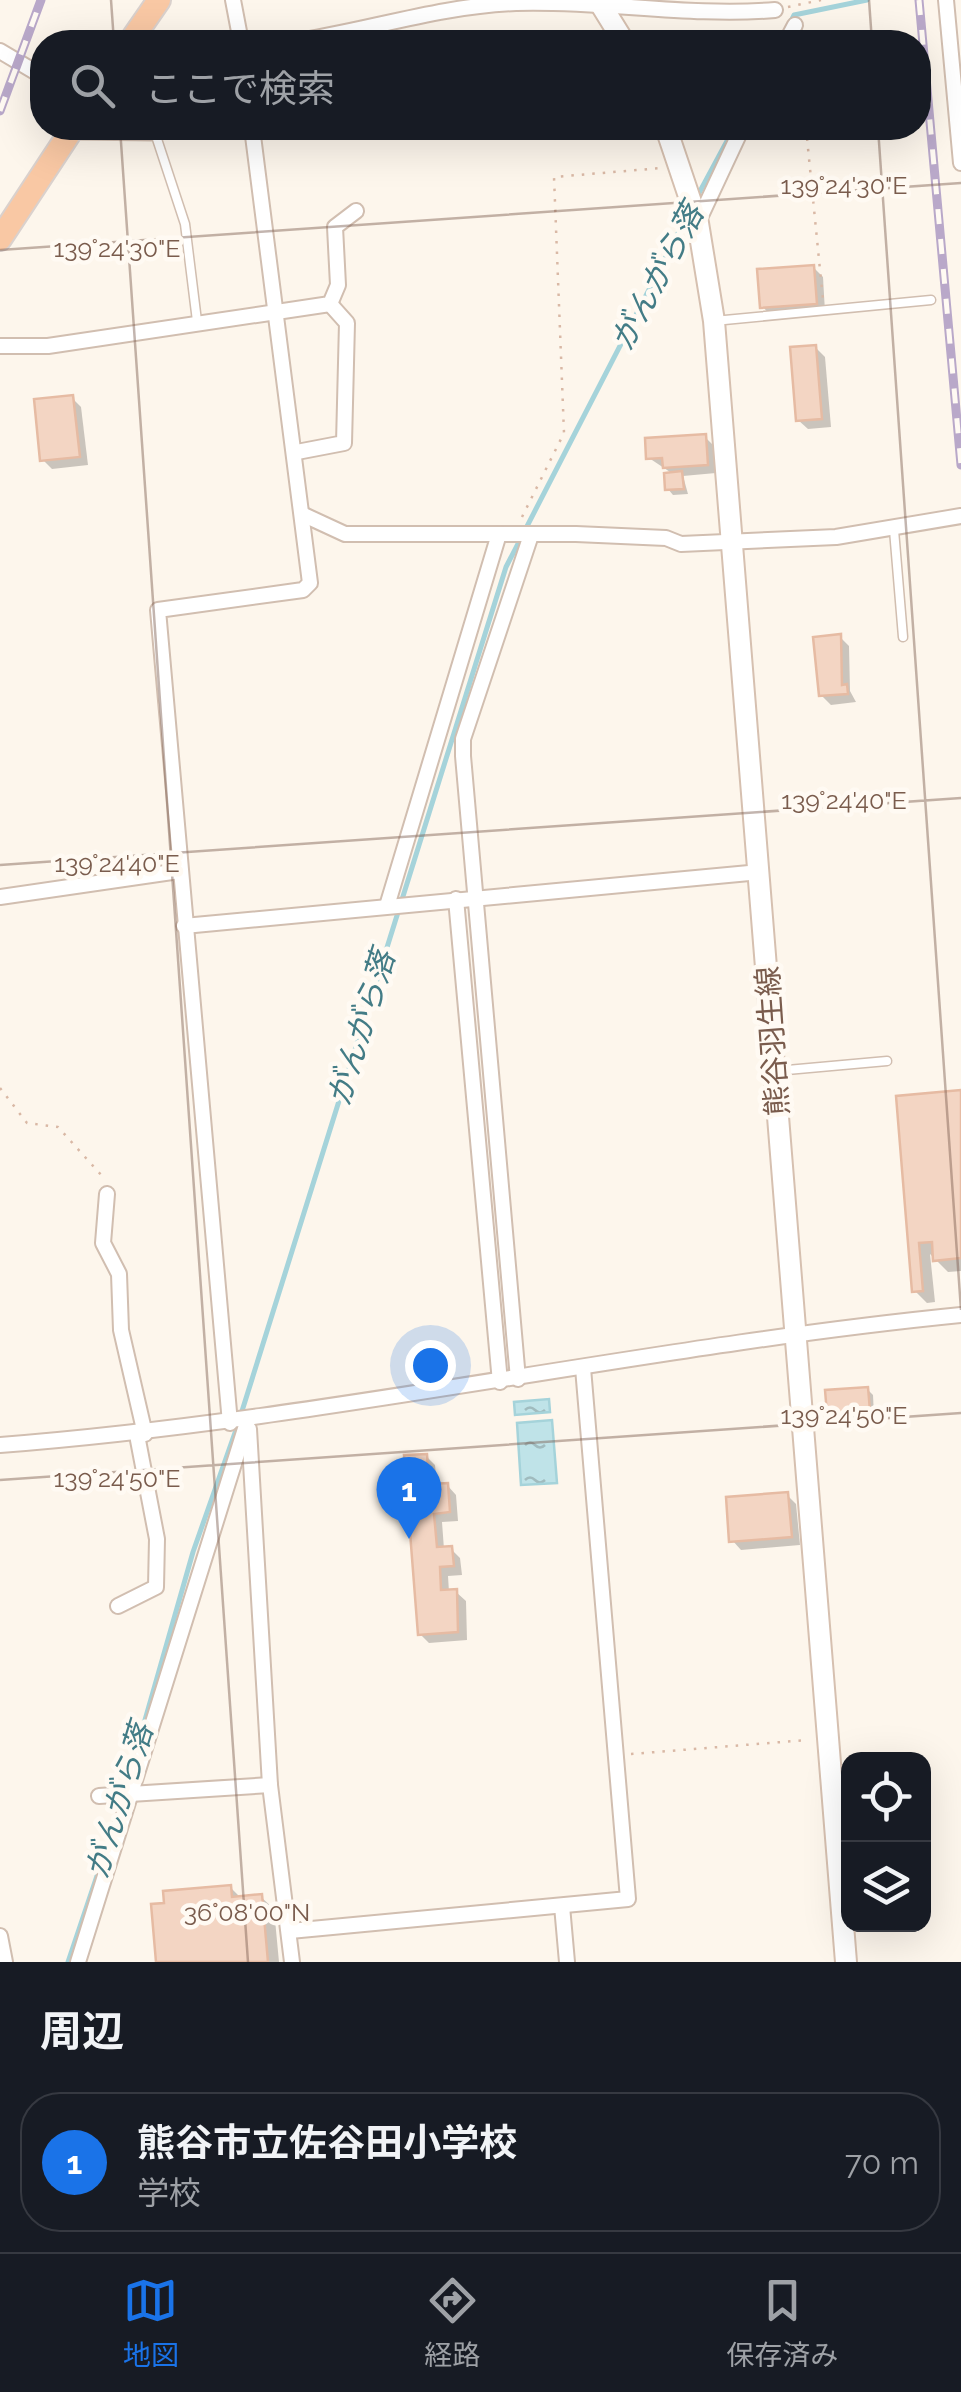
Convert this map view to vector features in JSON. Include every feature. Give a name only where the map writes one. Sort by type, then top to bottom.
[{"type":"highway","points":[[138,30],[159,0]]},
{"type":"highway","points":[[0,239],[64,140]]},
{"type":"main road","points":[[601,4],[617,30]]},
{"type":"main road","name":"熊谷羽生線","points":[[671,140],[698,220],[714,321],[846,1962]]},
{"type":"street","points":[[234,0],[239,30]]},
{"type":"street","points":[[946,0],[961,163]]},
{"type":"street","points":[[367,30],[431,12],[516,3],[775,10]]},
{"type":"street","points":[[793,30],[796,25]]},
{"type":"street","points":[[0,50],[30,69]]},
{"type":"street","points":[[253,140],[310,583],[304,590],[158,610],[184,926],[239,1421],[270,1785],[292,1962]]},
{"type":"street","points":[[698,220],[736,140]]},
{"type":"street","points":[[330,304],[338,285],[334,227],[356,211]]},
{"type":"street","points":[[0,346],[48,346],[330,304]]},
{"type":"street","points":[[296,452],[344,443],[347,323],[330,304]]},
{"type":"street","points":[[304,516],[346,534],[666,538],[681,544],[894,530],[961,516]]},
{"type":"street","points":[[389,906],[506,534]]},
{"type":"street","points":[[518,1379],[463,739],[531,534]]},
{"type":"street","points":[[441,734],[463,739]]},
{"type":"street","points":[[0,897],[179,871]]},
{"type":"street","points":[[184,926],[760,872]]},
{"type":"street","points":[[456,899],[500,1382]]},
{"type":"street","points":[[108,1194],[103,1243],[119,1274],[121,1330],[157,1539],[156,1586],[118,1606]]},
{"type":"street","points":[[0,1446],[239,1421],[793,1332],[961,1315]]},
{"type":"street","points":[[290,1932],[628,1899],[584,1368]]},
{"type":"street","points":[[78,1962],[239,1421]]},
{"type":"street","points":[[105,1797],[270,1785]]},
{"type":"street","points":[[562,1906],[567,1962]]},
{"type":"street","points":[[0,1936],[6,1962]]},
{"type":"lane","points":[[157,140],[184,224],[197,321]]},
{"type":"lane","points":[[714,321],[931,300]]},
{"type":"lane","points":[[894,530],[903,637]]},
{"type":"lane","points":[[776,1070],[886,1061]]},
{"type":"path","points":[[775,10],[821,0]]},
{"type":"path","points":[[807,140],[824,310]]},
{"type":"path","points":[[506,534],[564,433],[554,177],[682,166]]},
{"type":"path","points":[[0,1088],[27,1123],[58,1127],[105,1179],[108,1194]]},
{"type":"path","points":[[616,1755],[828,1738]]},
{"type":"water","points":[[549,1399],[550,1412],[515,1415],[514,1402]]},
{"type":"water","points":[[552,1420],[557,1483],[521,1485],[517,1423]]},
{"type":"building","points":[[814,265],[817,304],[760,308],[757,269]]},
{"type":"building","points":[[816,345],[822,419],[796,421],[790,347]]},
{"type":"building","points":[[73,395],[80,457],[40,461],[34,399]]},
{"type":"building","points":[[706,434],[708,465],[663,468],[662,458],[646,459],[645,438]]},
{"type":"building","points":[[682,471],[684,489],[665,490],[664,473]]},
{"type":"building","points":[[841,634],[842,685],[847,684],[848,694],[819,696],[813,637]]},
{"type":"building","points":[[961,1090],[961,1258],[933,1261],[932,1242],[919,1243],[923,1291],[912,1292],[896,1096]]},
{"type":"building","points":[[868,1387],[870,1411],[827,1414],[825,1390]]},
{"type":"building","points":[[427,1454],[429,1484],[448,1483],[450,1512],[434,1514],[437,1547],[452,1546],[454,1566],[440,1567],[441,1590],[457,1589],[458,1632],[418,1635],[404,1455]]},
{"type":"building","points":[[788,1492],[792,1537],[729,1542],[726,1497]]},
{"type":"building","points":[[231,1885],[232,1897],[262,1894],[268,1962],[156,1962],[151,1904],[164,1903],[163,1891]]},
{"type":"waterway","name":"がんがら落","points":[[791,21],[794,15],[867,0]]},
{"type":"waterway","name":"がんがら落","points":[[698,195],[728,140]]},
{"type":"waterway","name":"がんがら落","points":[[125,1790],[193,1552],[237,1427],[506,567],[688,214]]},
{"type":"waterway","name":"がんがら落","points":[[68,1962],[103,1858]]},
{"type":"railway","points":[[0,111],[41,0]]},
{"type":"railway","points":[[919,0],[922,30]]},
{"type":"railway","points":[[931,133],[961,465]]},
{"type":"place","name":"熊谷市立佐谷田小学校","points":[[409,1539]]}]
